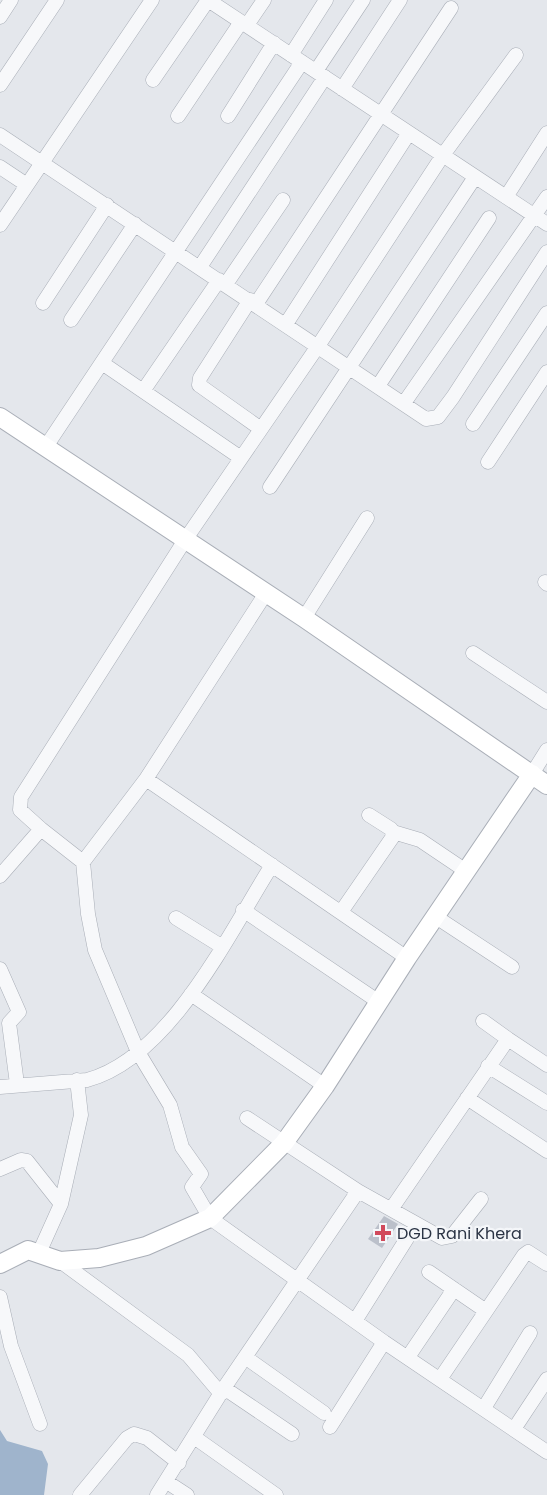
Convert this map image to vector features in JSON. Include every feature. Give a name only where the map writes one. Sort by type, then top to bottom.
[{"type":"street","points":[[0,17],[11,0]]},
{"type":"street","points":[[0,85],[57,0]]},
{"type":"street","points":[[0,225],[5,206],[27,185],[42,164],[152,0]]},
{"type":"street","points":[[153,80],[208,0],[547,224]]},
{"type":"street","points":[[178,116],[264,0]]},
{"type":"street","points":[[45,448],[177,252],[296,58],[326,0]]},
{"type":"street","points":[[200,267],[320,74],[363,0]]},
{"type":"street","points":[[342,89],[400,0]]},
{"type":"street","points":[[261,429],[199,385],[200,378],[451,8]]},
{"type":"street","points":[[228,116],[274,44]]},
{"type":"street","points":[[83,862],[20,810],[21,796],[184,540],[318,346],[443,155],[516,55]]},
{"type":"street","points":[[286,324],[409,133]]},
{"type":"street","points":[[506,197],[547,134]]},
{"type":"street","points":[[0,135],[426,419],[438,417],[547,252]]},
{"type":"street","points":[[0,167],[27,185]]},
{"type":"street","points":[[270,487],[348,366],[476,177]]},
{"type":"street","points":[[404,403],[547,197]]},
{"type":"street","points":[[143,391],[283,200]]},
{"type":"street","points":[[43,303],[107,205]]},
{"type":"street","points":[[378,386],[489,218]]},
{"type":"street","points":[[71,320],[135,224]]},
{"type":"street","points":[[473,424],[547,313]]},
{"type":"street","points":[[102,363],[241,458]]},
{"type":"street","points":[[488,462],[547,372]]},
{"type":"street","points":[[0,417],[304,618],[547,785]]},
{"type":"street","points":[[304,618],[368,518]]},
{"type":"street","points":[[266,593],[146,779],[83,862],[88,914],[95,950],[138,1052],[170,1105],[182,1147],[201,1174],[192,1187],[210,1218],[384,1342],[547,1452]]},
{"type":"street","points":[[473,653],[547,702]]},
{"type":"street","points":[[60,1261],[82,1261],[122,1253],[169,1237],[210,1218],[284,1143],[325,1086],[407,958],[547,750]]},
{"type":"street","points":[[146,779],[407,958]]},
{"type":"street","points":[[369,815],[393,832],[420,840],[466,871]]},
{"type":"street","points":[[0,876],[41,829]]},
{"type":"street","points":[[341,912],[390,842],[393,832]]},
{"type":"street","points":[[0,1087],[100,1077],[138,1052],[175,1017],[272,864]]},
{"type":"street","points":[[243,910],[379,1002]]},
{"type":"street","points":[[436,917],[512,967]]},
{"type":"street","points":[[176,918],[221,946]]},
{"type":"street","points":[[0,969],[19,1012],[9,1023],[17,1084]]},
{"type":"street","points":[[191,994],[325,1086]]},
{"type":"street","points":[[483,1021],[547,1064]]},
{"type":"street","points":[[392,1208],[508,1039]]},
{"type":"street","points":[[488,1066],[547,1103]]},
{"type":"street","points":[[39,1253],[61,1204],[81,1114],[77,1080]]},
{"type":"street","points":[[467,1098],[547,1151]]},
{"type":"street","points":[[247,1118],[358,1191],[392,1208],[437,1236],[447,1238],[455,1232],[481,1199]]},
{"type":"street","points":[[0,1169],[21,1160],[27,1161],[61,1204]]},
{"type":"street","points":[[157,1495],[223,1391],[358,1191]]},
{"type":"street","points":[[355,1321],[416,1224]]},
{"type":"street","points":[[0,1264],[28,1250],[60,1261],[182,1351],[223,1391],[292,1434]]},
{"type":"street","points":[[440,1379],[524,1255],[528,1252],[547,1264]]},
{"type":"street","points":[[429,1272],[486,1311]]},
{"type":"street","points":[[408,1357],[454,1289]]},
{"type":"street","points":[[0,1297],[5,1348],[40,1425]]},
{"type":"street","points":[[484,1408],[530,1333]]},
{"type":"street","points":[[330,1427],[384,1342]]},
{"type":"street","points":[[245,1358],[324,1413]]},
{"type":"street","points":[[514,1429],[547,1379]]},
{"type":"street","points":[[80,1495],[134,1434],[147,1438],[179,1463]]},
{"type":"street","points":[[194,1437],[276,1495]]},
{"type":"street","points":[[167,1482],[187,1495]]},
{"type":"water","points":[[0,1430],[7,1441],[42,1451],[48,1464],[44,1495],[0,1495]]},
{"type":"building","points":[[384,1216],[398,1224],[382,1248],[368,1239]]},
{"type":"place","name":"DGD Rani Khera","points":[[383,1233]]}]
